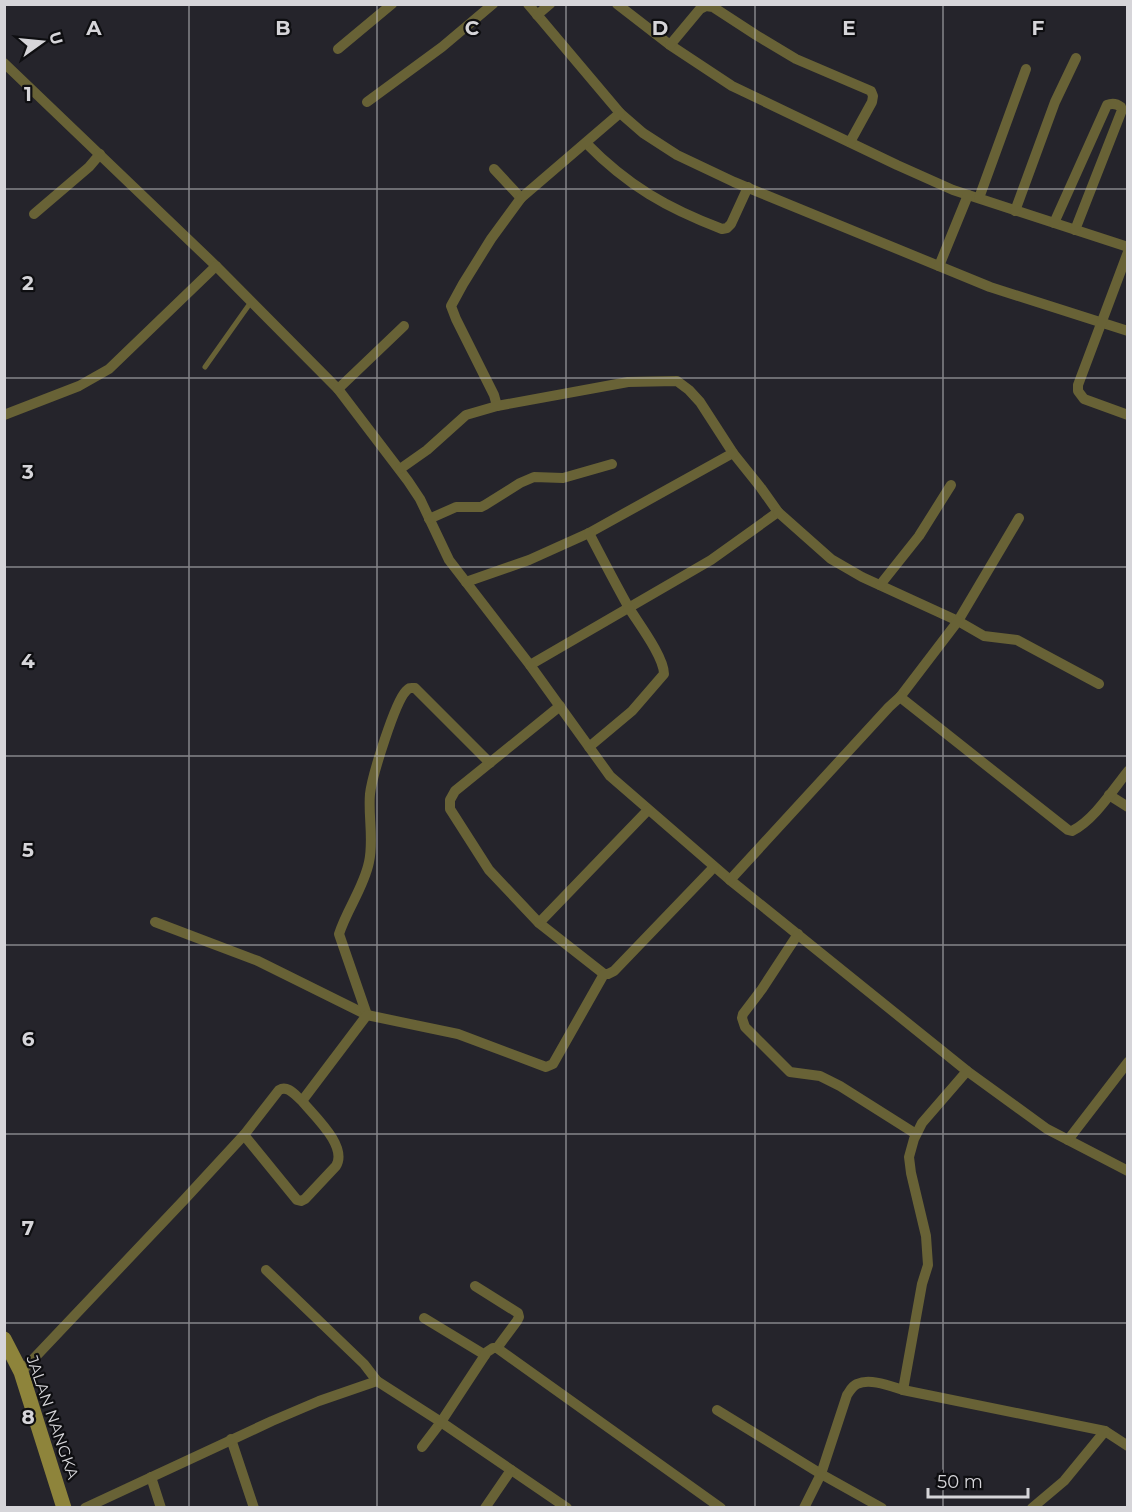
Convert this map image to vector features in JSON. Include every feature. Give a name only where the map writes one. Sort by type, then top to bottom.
[{"type":"street","points":[[338,49],[392,4]]},
{"type":"street","points":[[368,102],[442,47],[493,4]]},
{"type":"street","points":[[528,4],[620,113],[643,133],[677,155],[748,187],[990,287],[1128,332]]},
{"type":"street","points":[[537,15],[550,4]]},
{"type":"street","points":[[617,4],[670,45],[732,86],[934,182],[1128,247]]},
{"type":"street","points":[[670,45],[700,9],[706,6],[713,7],[796,59],[872,91],[872,102],[850,142]]},
{"type":"street","points":[[1015,211],[1055,102],[1076,58]]},
{"type":"street","points":[[4,63],[252,301],[338,389],[400,469],[420,499],[449,560],[560,705],[610,776],[714,867],[967,1071],[1047,1129],[1128,1171]]},
{"type":"street","points":[[939,266],[974,196],[1026,69]]},
{"type":"street","points":[[1054,223],[1107,105],[1118,104],[1122,110],[1075,230]]},
{"type":"street","points":[[497,406],[494,394],[460,329],[451,306],[491,239],[521,198],[620,113]]},
{"type":"street","points":[[586,143],[613,170],[644,192],[722,229],[731,225],[748,187]]},
{"type":"street","points":[[34,214],[100,154]]},
{"type":"street","points":[[494,169],[521,198]]},
{"type":"street","points":[[1128,252],[1078,385],[1078,392],[1084,399],[1128,415]]},
{"type":"street","points":[[4,415],[79,386],[108,369],[216,266]]},
{"type":"street","points":[[338,389],[404,326]]},
{"type":"street","points":[[400,469],[427,450],[466,415],[497,406],[628,382],[677,381],[700,402],[733,453],[778,513],[831,559],[862,578],[958,621],[984,636],[1017,640],[1099,684]]},
{"type":"street","points":[[466,582],[529,560],[589,533],[733,453]]},
{"type":"street","points":[[429,519],[456,507],[481,507],[534,477],[563,478],[612,464]]},
{"type":"street","points":[[879,585],[919,536],[951,485]]},
{"type":"street","points":[[530,665],[711,560],[778,513]]},
{"type":"street","points":[[730,880],[900,697],[958,621],[1019,519]]},
{"type":"street","points":[[588,747],[632,711],[664,674],[663,664],[589,533]]},
{"type":"street","points":[[367,1015],[339,934],[369,861],[370,794],[375,768],[396,709],[406,691],[415,688],[490,763]]},
{"type":"street","points":[[900,697],[1068,830],[1072,831],[1083,825],[1128,771]]},
{"type":"street","points":[[560,705],[455,791],[450,800],[450,809],[489,870],[539,923],[604,974],[608,974],[614,971],[714,867]]},
{"type":"street","points":[[1109,795],[1128,807]]},
{"type":"street","points":[[539,923],[648,810]]},
{"type":"street","points":[[154,922],[258,961],[367,1015],[458,1034],[546,1067],[553,1064],[604,974]]},
{"type":"street","points":[[798,934],[743,1014],[745,1027],[790,1072],[820,1076],[916,1134]]},
{"type":"street","points":[[302,1101],[367,1015]]},
{"type":"street","points":[[1068,1140],[1128,1062]]},
{"type":"street","points":[[903,1390],[922,1284],[928,1265],[926,1236],[909,1157],[922,1123],[967,1071]]},
{"type":"street","points":[[15,1368],[184,1200],[244,1135],[279,1090],[287,1088],[302,1101],[335,1141],[339,1153],[338,1162],[305,1199],[297,1200],[244,1135]]},
{"type":"street","points":[[267,1270],[364,1364],[377,1381],[567,1508]]},
{"type":"street","points":[[422,1447],[485,1354],[497,1348],[519,1317],[518,1313],[475,1286]]},
{"type":"street","points":[[424,1318],[485,1354]]},
{"type":"street","name":"JALAN NANGKA","points":[[4,1339],[64,1508]]},
{"type":"street","points":[[497,1348],[721,1508]]},
{"type":"street","points":[[85,1508],[231,1439],[319,1401],[377,1381]]},
{"type":"street","points":[[804,1508],[821,1474],[847,1395],[852,1387],[860,1382],[1105,1431],[1128,1446]]},
{"type":"street","points":[[717,1410],[821,1474],[882,1508]]},
{"type":"street","points":[[1032,1508],[1064,1481],[1105,1431]]},
{"type":"street","points":[[231,1439],[254,1508]]},
{"type":"street","points":[[485,1508],[511,1470]]},
{"type":"street","points":[[151,1477],[161,1508]]},
{"type":"lane","points":[[205,367],[252,301]]}]
